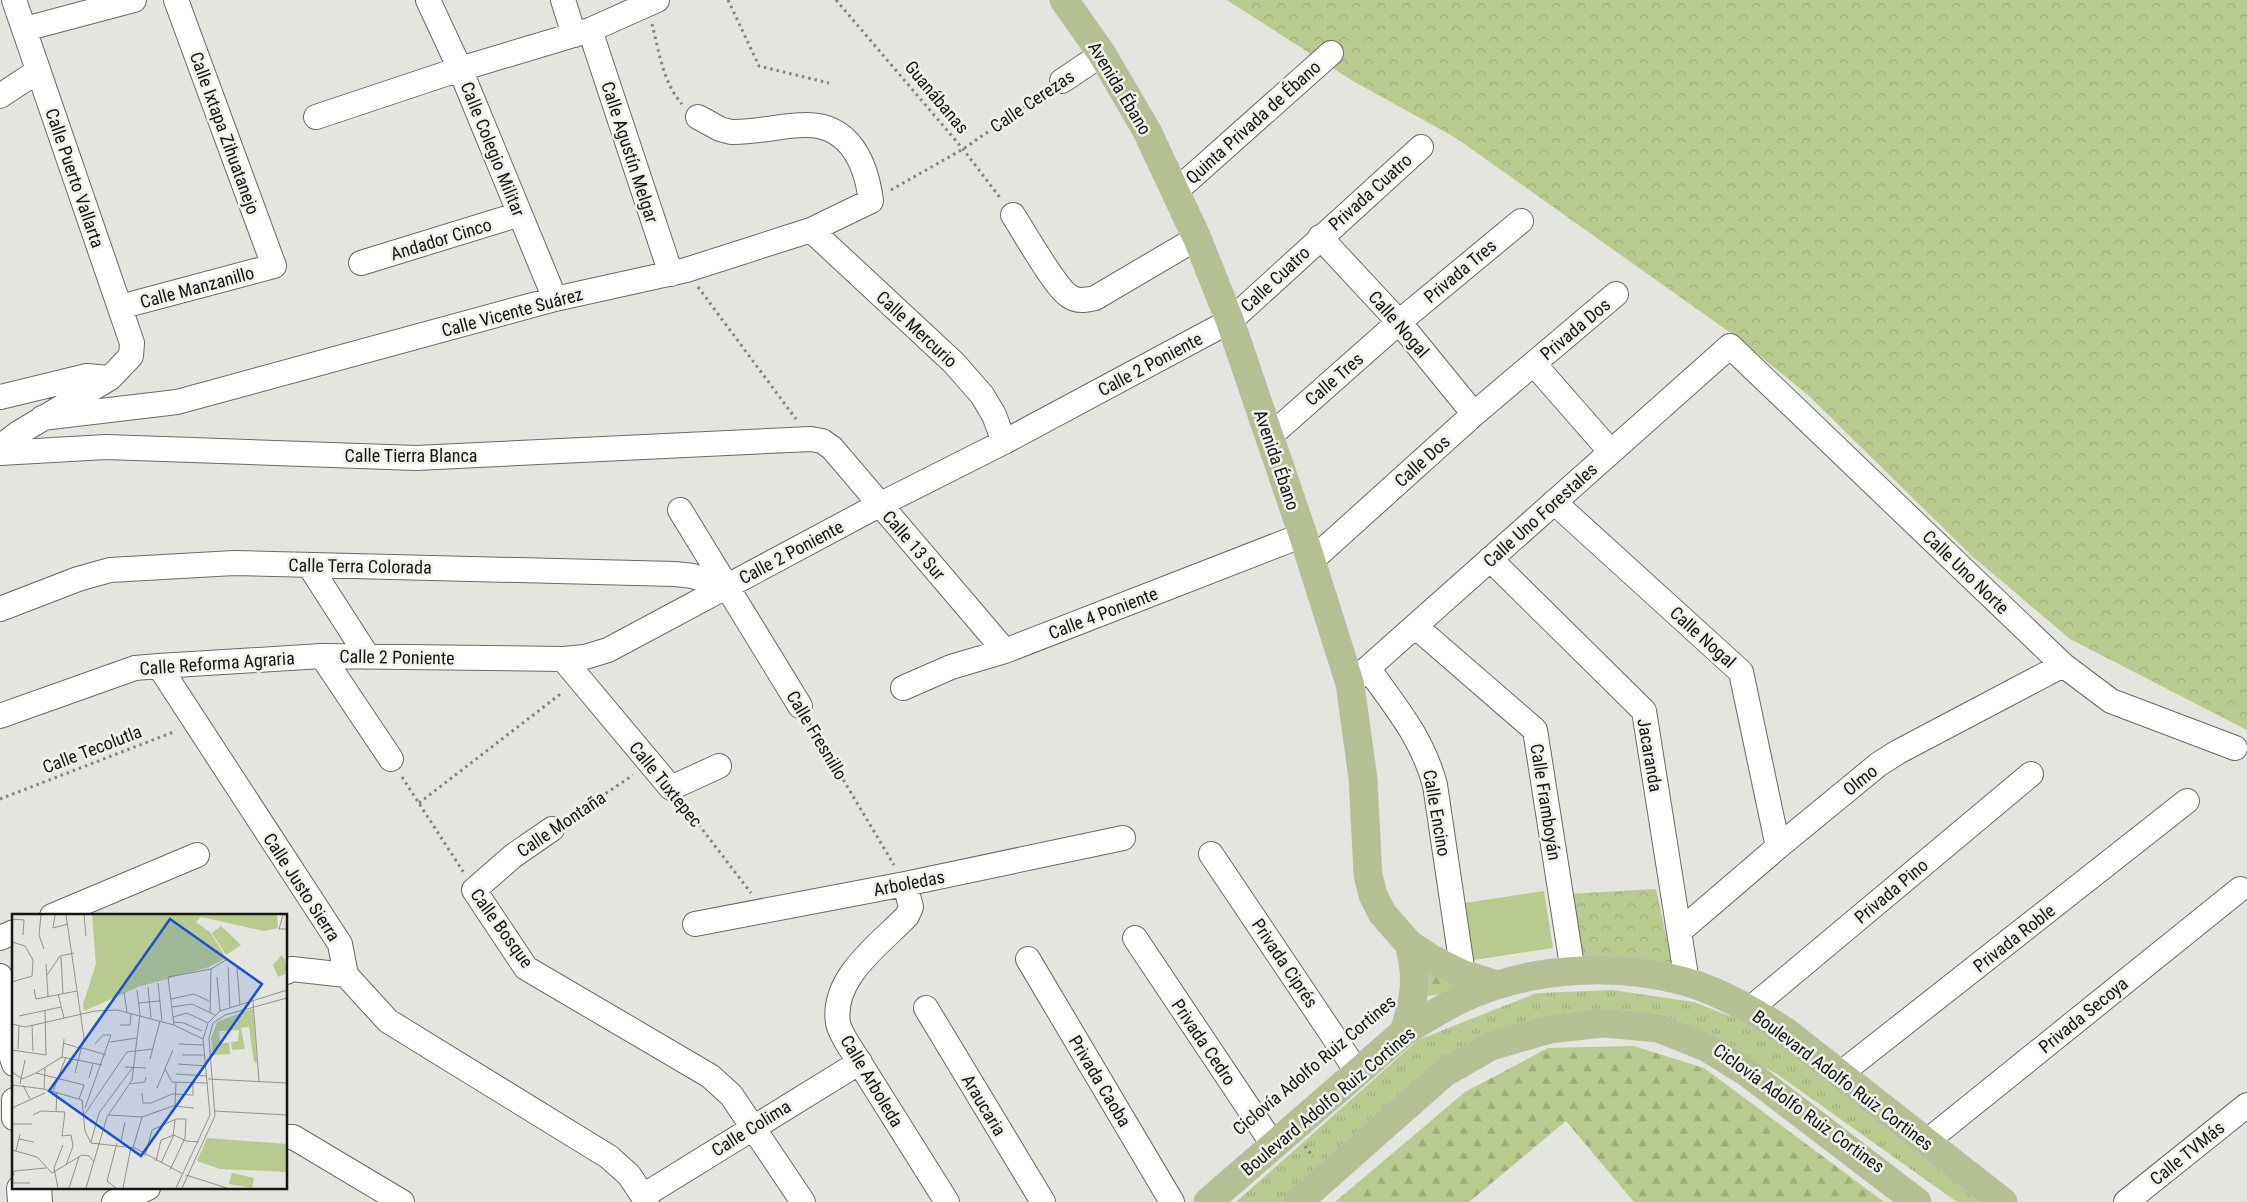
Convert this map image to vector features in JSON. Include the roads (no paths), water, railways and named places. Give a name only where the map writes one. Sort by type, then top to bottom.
[{"type":"main road","name":"Avenida Ébano","points":[[1064,0],[1102,54],[1143,124],[1197,238],[1230,322],[1311,561],[1359,676],[1368,875],[1373,895],[1382,913],[1409,944],[1430,958],[1463,974],[1497,985]]},
{"type":"main road","name":"Avenida Ébano","points":[[1404,1032],[1416,984],[1415,965],[1409,944]]},
{"type":"main road","name":"Boulevard Adolfo Ruiz Cortines","points":[[1208,1202],[1404,1032],[1463,998],[1497,985],[1532,977],[1573,972],[1614,971],[1687,982],[1750,1009],[1786,1032],[2003,1202]]},
{"type":"main road","points":[[1298,1202],[1444,1073],[1492,1046],[1550,1029],[1603,1023],[1658,1028],[1706,1047],[1748,1073],[1918,1202]]},
{"type":"street","name":"Calle Puerto Vallarta","points":[[14,0],[132,343],[131,356],[110,378]]},
{"type":"street","points":[[24,29],[134,0]]},
{"type":"street","name":"Calle Ixtapa Zihuatanejo","points":[[176,0],[274,266]]},
{"type":"street","name":"Calle Colegio Militar","points":[[428,0],[460,69],[555,299]]},
{"type":"street","name":"Calle Agustín Melgar","points":[[562,0],[582,33],[678,272]]},
{"type":"street","points":[[316,117],[460,69],[582,33],[652,3]]},
{"type":"street","name":"Quinta Privada de Ébano","points":[[1176,192],[1331,53]]},
{"type":"street","name":"Calle Cerezas","points":[[1062,81],[1102,54]]},
{"type":"street","points":[[0,96],[38,71]]},
{"type":"street","name":"Calle Vicente Suárez","points":[[42,418],[177,402],[555,299],[678,272],[811,230],[871,201],[868,179],[855,149],[843,136],[827,128],[806,124],[731,132],[720,129],[698,117]]},
{"type":"street","name":"Privada Cuatro","points":[[1320,237],[1421,147]]},
{"type":"street","name":"Andador Cinco","points":[[361,264],[520,214]]},
{"type":"street","points":[[1013,216],[1062,290],[1076,300],[1095,298],[1197,238]]},
{"type":"street","name":"Privada Tres","points":[[1399,322],[1521,221]]},
{"type":"street","name":"Calle Mercurio","points":[[811,230],[954,363],[982,395],[994,415],[1004,442]]},
{"type":"street","name":"Calle Cuatro","points":[[1230,322],[1320,237]]},
{"type":"street","name":"Calle Nogal","points":[[1320,237],[1399,322],[1474,414]]},
{"type":"street","name":"Calle Manzanillo","points":[[120,307],[274,266]]},
{"type":"street","name":"Privada Dos","points":[[1534,364],[1616,294]]},
{"type":"street","name":"Calle 2 Poniente","points":[[322,656],[563,659],[584,657],[608,650],[879,505],[1004,442],[1230,322]]},
{"type":"street","name":"Calle Tres","points":[[1269,437],[1399,322]]},
{"type":"street","name":"Calle Uno Forestales","points":[[1359,676],[1730,346]]},
{"type":"street","name":"Calle Uno Norte","points":[[1730,346],[2063,665],[2111,701],[2235,748]]},
{"type":"street","points":[[1534,364],[1611,452]]},
{"type":"street","name":"Calle Dos","points":[[1311,561],[1474,414],[1534,364]]},
{"type":"street","points":[[0,397],[87,376],[110,378]]},
{"type":"street","points":[[0,447],[16,434],[110,378]]},
{"type":"street","name":"Calle Tierra Blanca","points":[[0,454],[106,447],[416,458],[817,440]]},
{"type":"street","name":"Calle 13 Sur","points":[[817,440],[832,448],[1005,651]]},
{"type":"street","name":"Calle Nogal","points":[[1554,502],[1742,672],[1778,847]]},
{"type":"street","points":[[680,510],[726,588]]},
{"type":"street","name":"Calle 4 Poniente","points":[[903,688],[952,667],[1005,651],[1303,535]]},
{"type":"street","name":"Jacaranda","points":[[1490,559],[1644,711],[1687,982]]},
{"type":"street","name":"Calle Terra Colorada","points":[[0,609],[78,579],[110,570],[234,563],[675,574],[693,576],[726,588]]},
{"type":"street","points":[[309,565],[368,657]]},
{"type":"street","name":"Calle Fresnillo","points":[[726,588],[800,706]]},
{"type":"street","name":"Calle Framboyán","points":[[1415,626],[1535,730],[1573,972]]},
{"type":"street","points":[[322,656],[391,759]]},
{"type":"street","name":"Calle Reforma Agraria","points":[[0,716],[134,668],[322,656]]},
{"type":"street","name":"Calle Tuxtepec","points":[[563,659],[671,788],[719,766]]},
{"type":"street","name":"Olmo","points":[[1680,930],[1880,764],[1898,752],[2063,665]]},
{"type":"street","name":"Calle Justo Sierra","points":[[159,666],[340,944],[346,975]]},
{"type":"street","name":"Calle Encino","points":[[1359,676],[1419,740],[1429,762],[1435,785],[1463,974]]},
{"type":"street","name":"Privada Pino","points":[[1750,1009],[2031,774]]},
{"type":"street","name":"Privada Roble","points":[[1840,1074],[2188,801]]},
{"type":"street","name":"Calle Montaña","points":[[474,890],[513,856],[552,829]]},
{"type":"street","name":"Arboledas","points":[[695,924],[905,884],[1123,838]]},
{"type":"street","name":"Privada Ciprés","points":[[1211,854],[1358,1073]]},
{"type":"street","points":[[57,914],[197,855]]},
{"type":"street","name":"Calle Arboleda","points":[[905,884],[911,907],[907,916],[858,966],[843,988],[838,1008],[839,1025],[846,1041],[947,1202]]},
{"type":"street","name":"Privada Secoya","points":[[1926,1142],[2240,889]]},
{"type":"street","name":"Calle Bosque","points":[[474,890],[526,968],[710,1076],[731,1095],[754,1126],[803,1202]]},
{"type":"street","points":[[0,938],[12,933]]},
{"type":"street","name":"Privada Cedro","points":[[1135,938],[1283,1138]]},
{"type":"street","name":"Privada Caoba","points":[[1028,959],[1172,1202]]},
{"type":"street","points":[[288,971],[292,969],[346,975],[388,1021],[609,1157],[629,1175],[645,1199]]},
{"type":"street","points":[[0,976],[7,996],[0,1020],[9,1062]]},
{"type":"street","name":"Araucaria","points":[[926,1008],[1043,1202]]},
{"type":"street","name":"Calle Colima","points":[[645,1199],[754,1126],[860,1062]]},
{"type":"street","name":"Calle TVMás","points":[[2126,1202],[2244,1113]]},
{"type":"street","points":[[288,1137],[293,1137],[402,1202]]},
{"type":"street","points":[[114,1202],[143,1190]]}]
